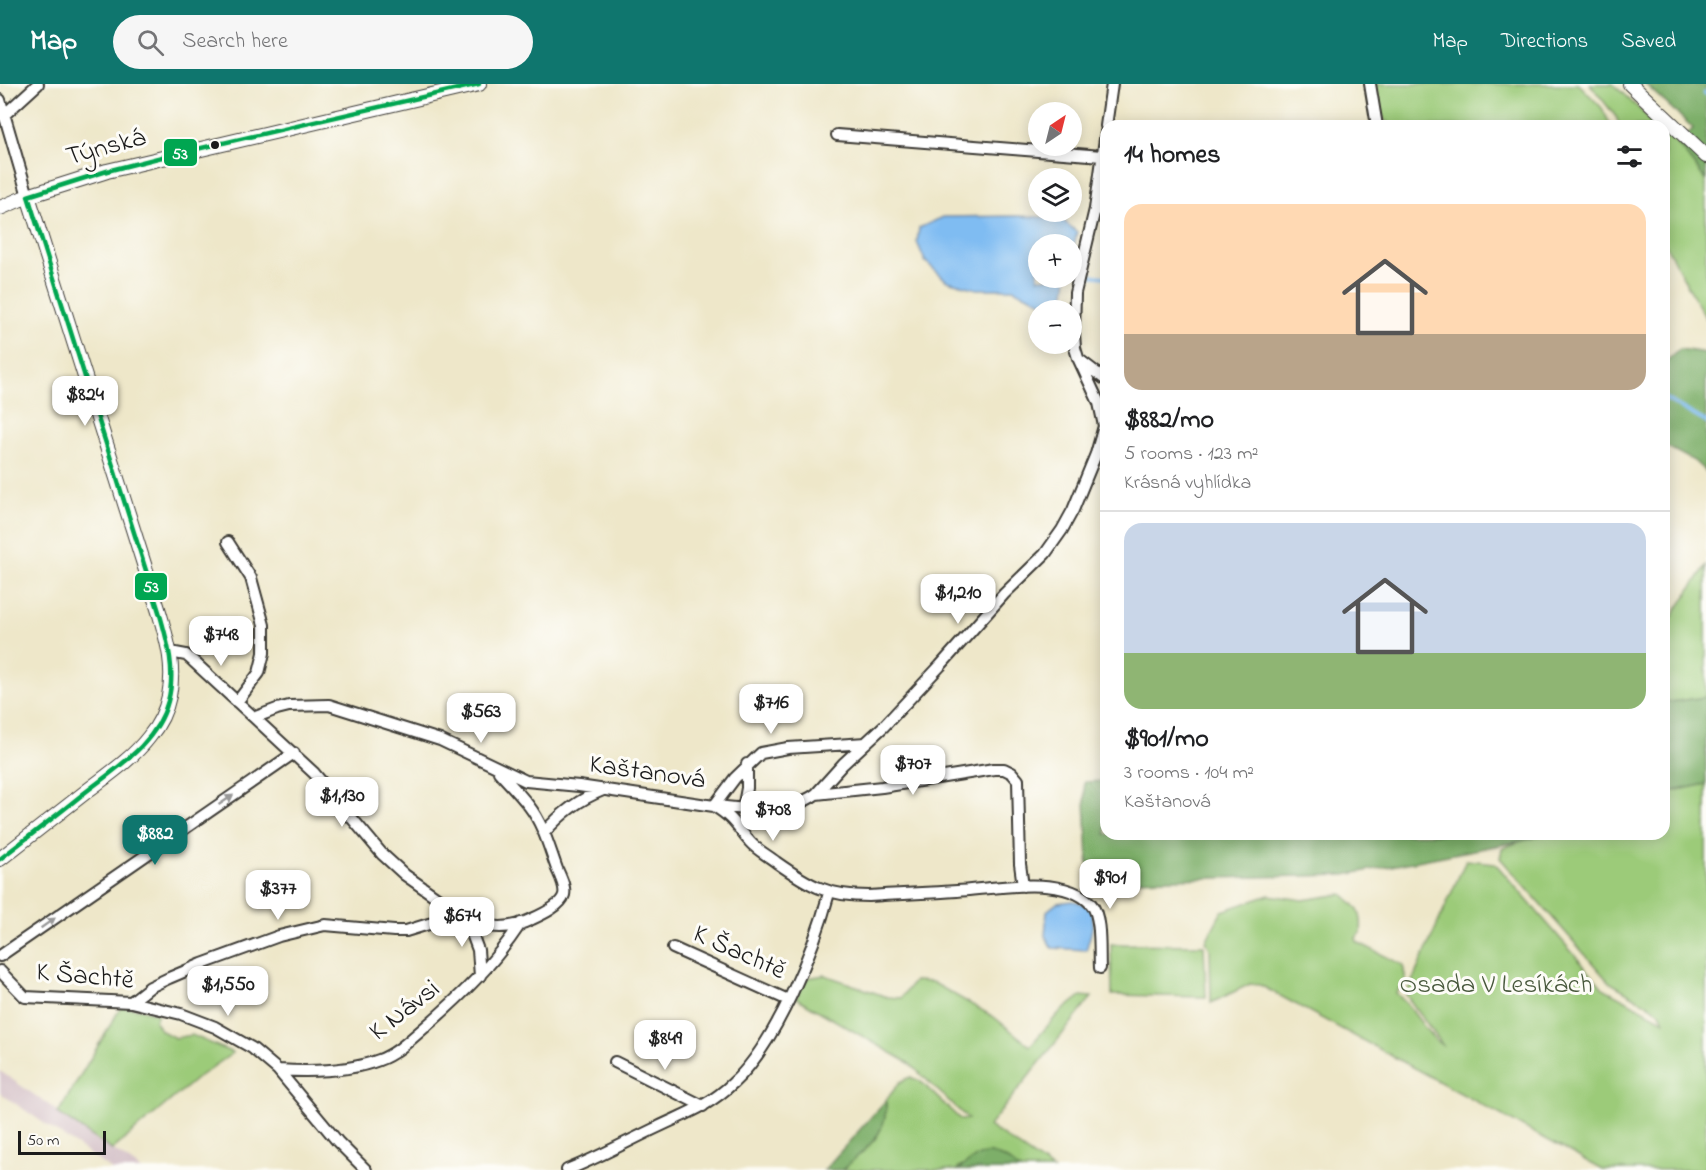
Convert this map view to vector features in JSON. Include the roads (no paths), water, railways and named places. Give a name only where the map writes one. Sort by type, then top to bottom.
[{"type":"street","points":[[3,124],[38,84]]},
{"type":"street","name":"Týnská","points":[[0,208],[27,196],[107,171],[479,84]]},
{"type":"street","points":[[1107,120],[1112,84]]},
{"type":"street","points":[[1370,84],[1376,120]]},
{"type":"street","points":[[1630,84],[1668,120]]},
{"type":"street","points":[[0,100],[3,124],[134,530],[170,652],[172,674],[169,698],[160,722],[148,738],[100,782],[0,859]]},
{"type":"street","points":[[1670,122],[1706,156]]},
{"type":"street","points":[[837,135],[1100,156]]},
{"type":"street","points":[[1100,209],[1075,293],[1074,333],[1078,358],[1100,408]]},
{"type":"street","points":[[1078,358],[1087,368],[1100,376]]},
{"type":"street","points":[[714,806],[765,809],[788,805],[816,794],[940,666],[1004,594],[1045,554],[1073,510],[1093,463],[1100,439]]},
{"type":"street","points":[[228,542],[252,578],[264,625],[264,653],[259,673],[237,702]]},
{"type":"street","points":[[170,652],[186,655],[294,753],[328,788],[382,854],[405,875],[466,918],[498,928],[521,923],[552,908],[563,898],[563,884],[544,833],[530,807],[494,767]]},
{"type":"street","name":"Kaštanová","points":[[256,717],[289,706],[329,705],[440,740],[526,781],[714,806],[732,818],[757,848],[802,879],[829,893],[869,896],[1023,886],[1063,890],[1082,897],[1092,905],[1098,924],[1100,968]]},
{"type":"street","points":[[714,806],[747,764],[761,753],[771,750],[866,742]]},
{"type":"street","points":[[0,956],[294,753]]},
{"type":"street","points":[[743,809],[747,788],[747,764]]},
{"type":"street","points":[[816,794],[882,787],[958,774],[1004,770],[1012,773],[1018,780],[1020,864],[1023,886]]},
{"type":"street","points":[[544,833],[565,813],[586,798],[603,790]]},
{"type":"street","name":"K Šachtě","points":[[567,1170],[685,1116],[724,1091],[744,1073],[762,1049],[788,1000],[829,893]]},
{"type":"street","points":[[131,1002],[150,987],[169,978],[279,936],[325,925],[406,931],[432,923],[452,910]]},
{"type":"street","points":[[466,918],[478,950],[480,976]]},
{"type":"street","name":"K Návsi","points":[[278,1070],[350,1067],[385,1058],[451,1006],[508,944],[521,923]]},
{"type":"street","name":"K Šachtě","points":[[673,948],[788,1000]]},
{"type":"street","name":"K Šachtě","points":[[0,971],[25,997],[131,1002],[187,1016],[215,1027],[246,1045],[278,1070],[338,1142],[366,1170]]},
{"type":"street","points":[[615,1062],[703,1106]]},
{"type":"water","points":[[1018,216],[1028,216],[1028,222],[1065,222],[1077,234],[1028,234],[1028,288],[1066,288],[1064,300],[1038,300],[1013,289],[977,289],[947,281],[925,261],[917,242],[919,228],[943,217]]},
{"type":"water","points":[[1073,901],[1089,908],[1092,913],[1092,927],[1086,950],[1052,948],[1045,936],[1047,911],[1057,903]]},
{"type":"waterway","points":[[1088,275],[1100,276]]},
{"type":"waterway","points":[[1670,401],[1706,422]]},
{"type":"park label","name":"Osada V Lesíkách","points":[[1496,985]]}]
